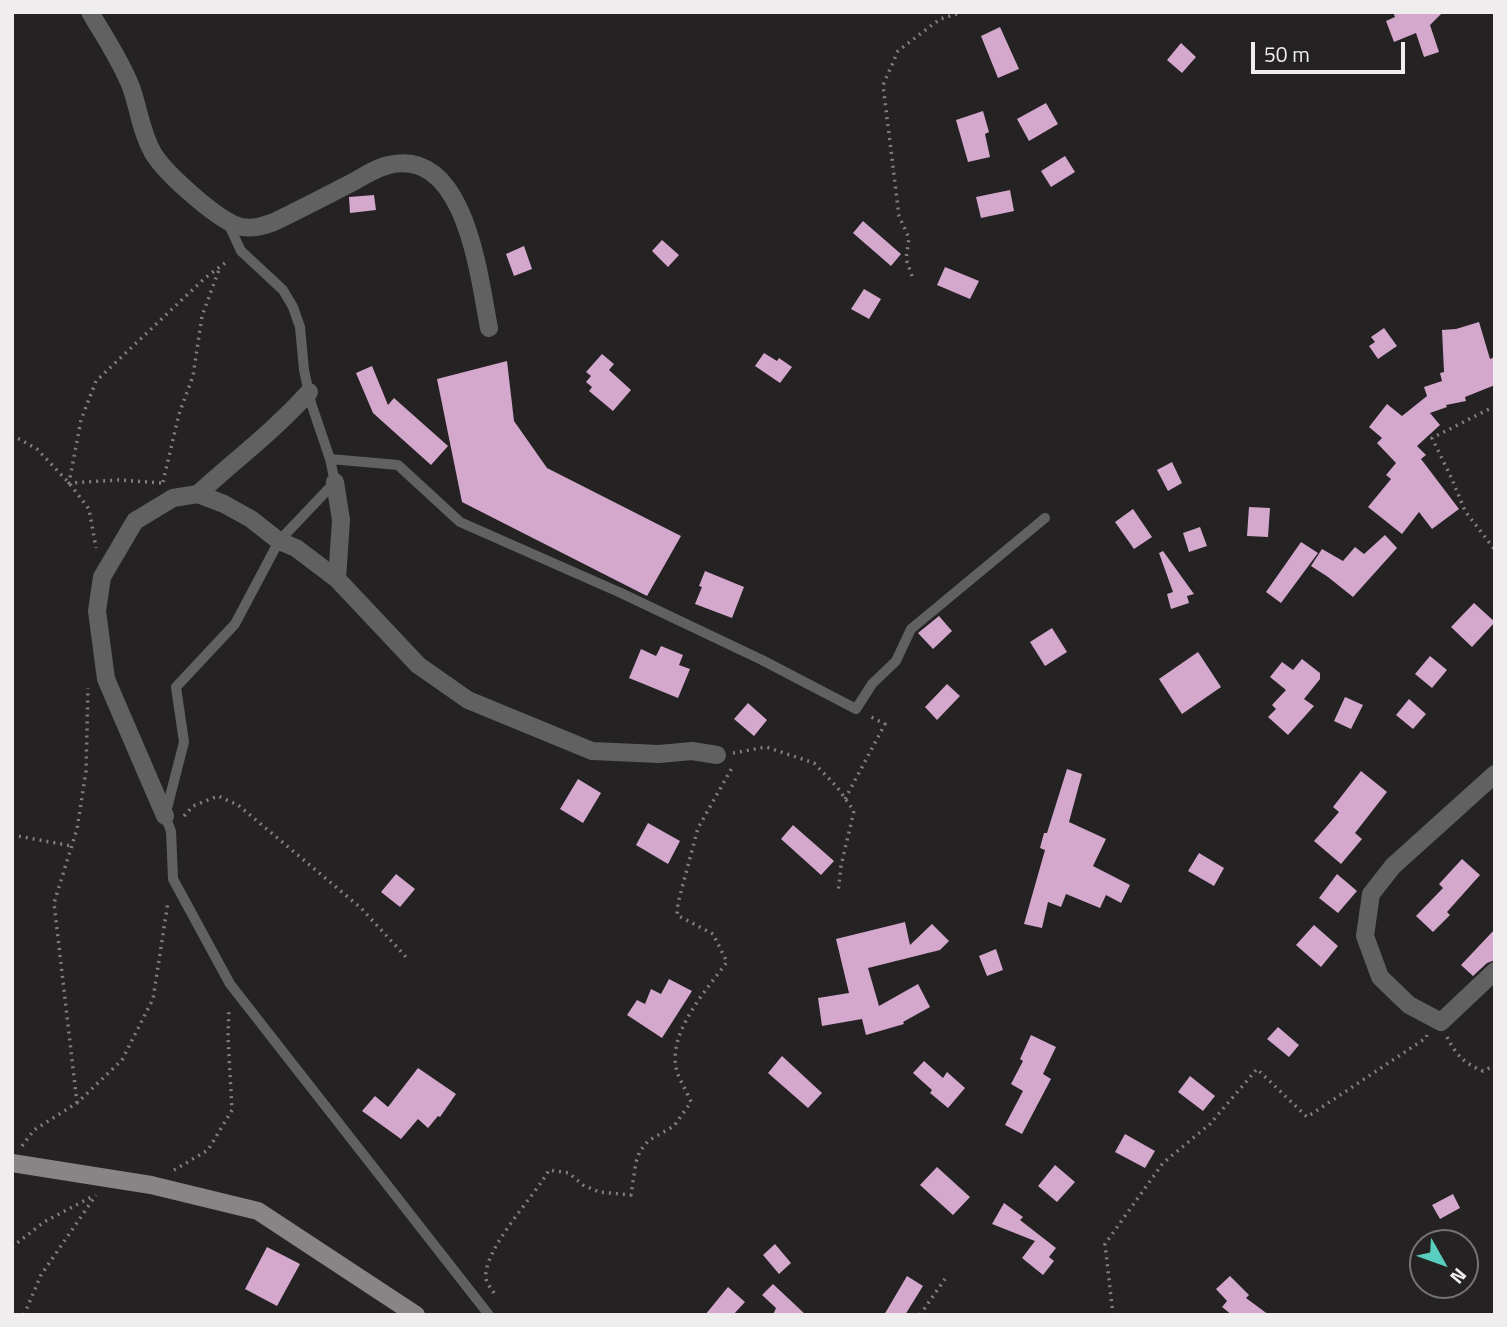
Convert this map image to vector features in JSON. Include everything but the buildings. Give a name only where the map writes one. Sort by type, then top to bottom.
[{"type":"street","points":[[90,12],[125,74],[142,129],[153,153],[163,166],[209,209],[240,226],[259,228],[274,222],[386,165],[408,162],[424,167],[438,177],[462,214],[472,246],[489,328]]},
{"type":"street","points":[[198,494],[241,454],[285,419],[309,393]]},
{"type":"street","points":[[335,482],[341,520],[337,579]]},
{"type":"street","points":[[168,823],[106,678],[97,611],[102,577],[135,522],[173,498],[198,494],[251,519],[337,579],[418,666],[468,700],[592,751],[659,754],[692,751],[718,755]]},
{"type":"street","points":[[1495,774],[1393,866],[1371,894],[1365,936],[1380,977],[1409,1005],[1435,1019],[1495,971]]},
{"type":"street","points":[[13,1163],[151,1185],[258,1210],[416,1315]]},
{"type":"lane","points":[[226,219],[242,251],[283,290],[293,307],[300,327],[309,393],[335,482],[279,541],[235,624],[176,687],[184,742],[168,823],[173,879],[230,985],[489,1315]]},
{"type":"lane","points":[[330,459],[398,465],[460,522],[633,599],[762,660],[856,709],[872,684],[896,661],[911,629],[1045,518]]},
{"type":"path","points":[[912,276],[906,259],[909,238],[899,216],[883,85],[898,51],[940,19],[964,12]]},
{"type":"path","points":[[69,483],[81,420],[96,381],[205,278],[242,251]]},
{"type":"path","points":[[69,483],[119,480],[163,483],[179,414],[193,376],[202,316],[220,267]]},
{"type":"path","points":[[1495,406],[1432,438],[1465,511],[1495,550]]},
{"type":"path","points":[[12,435],[37,449],[89,509],[102,577]]},
{"type":"path","points":[[77,1103],[54,903],[72,846],[86,771],[86,694],[89,685]]},
{"type":"path","points":[[845,799],[885,724],[856,709]]},
{"type":"path","points":[[718,755],[766,747],[814,763],[837,787],[854,811],[841,866],[838,893]]},
{"type":"path","points":[[495,1296],[486,1281],[486,1269],[496,1245],[549,1170],[569,1173],[583,1185],[599,1192],[631,1195],[635,1162],[640,1151],[648,1140],[674,1126],[691,1102],[676,1067],[678,1041],[695,1003],[727,962],[713,934],[677,915],[678,903],[698,828],[740,751]]},
{"type":"path","points":[[168,823],[193,806],[218,796],[238,805],[361,908],[406,957]]},
{"type":"path","points":[[12,835],[72,846]]},
{"type":"path","points":[[13,1163],[22,1144],[34,1130],[77,1103],[122,1060],[153,999],[173,879]]},
{"type":"path","points":[[151,1185],[208,1150],[232,1110],[228,1038],[230,985]]},
{"type":"path","points":[[1435,1019],[1454,1051],[1468,1065],[1483,1071],[1495,1065]]},
{"type":"path","points":[[1113,1315],[1105,1244],[1163,1163],[1210,1124],[1257,1069],[1307,1117],[1426,1038],[1435,1019]]},
{"type":"path","points":[[24,1315],[41,1275],[108,1179]]},
{"type":"path","points":[[12,1247],[44,1222],[96,1195]]},
{"type":"path","points":[[920,1315],[945,1279]]}]
